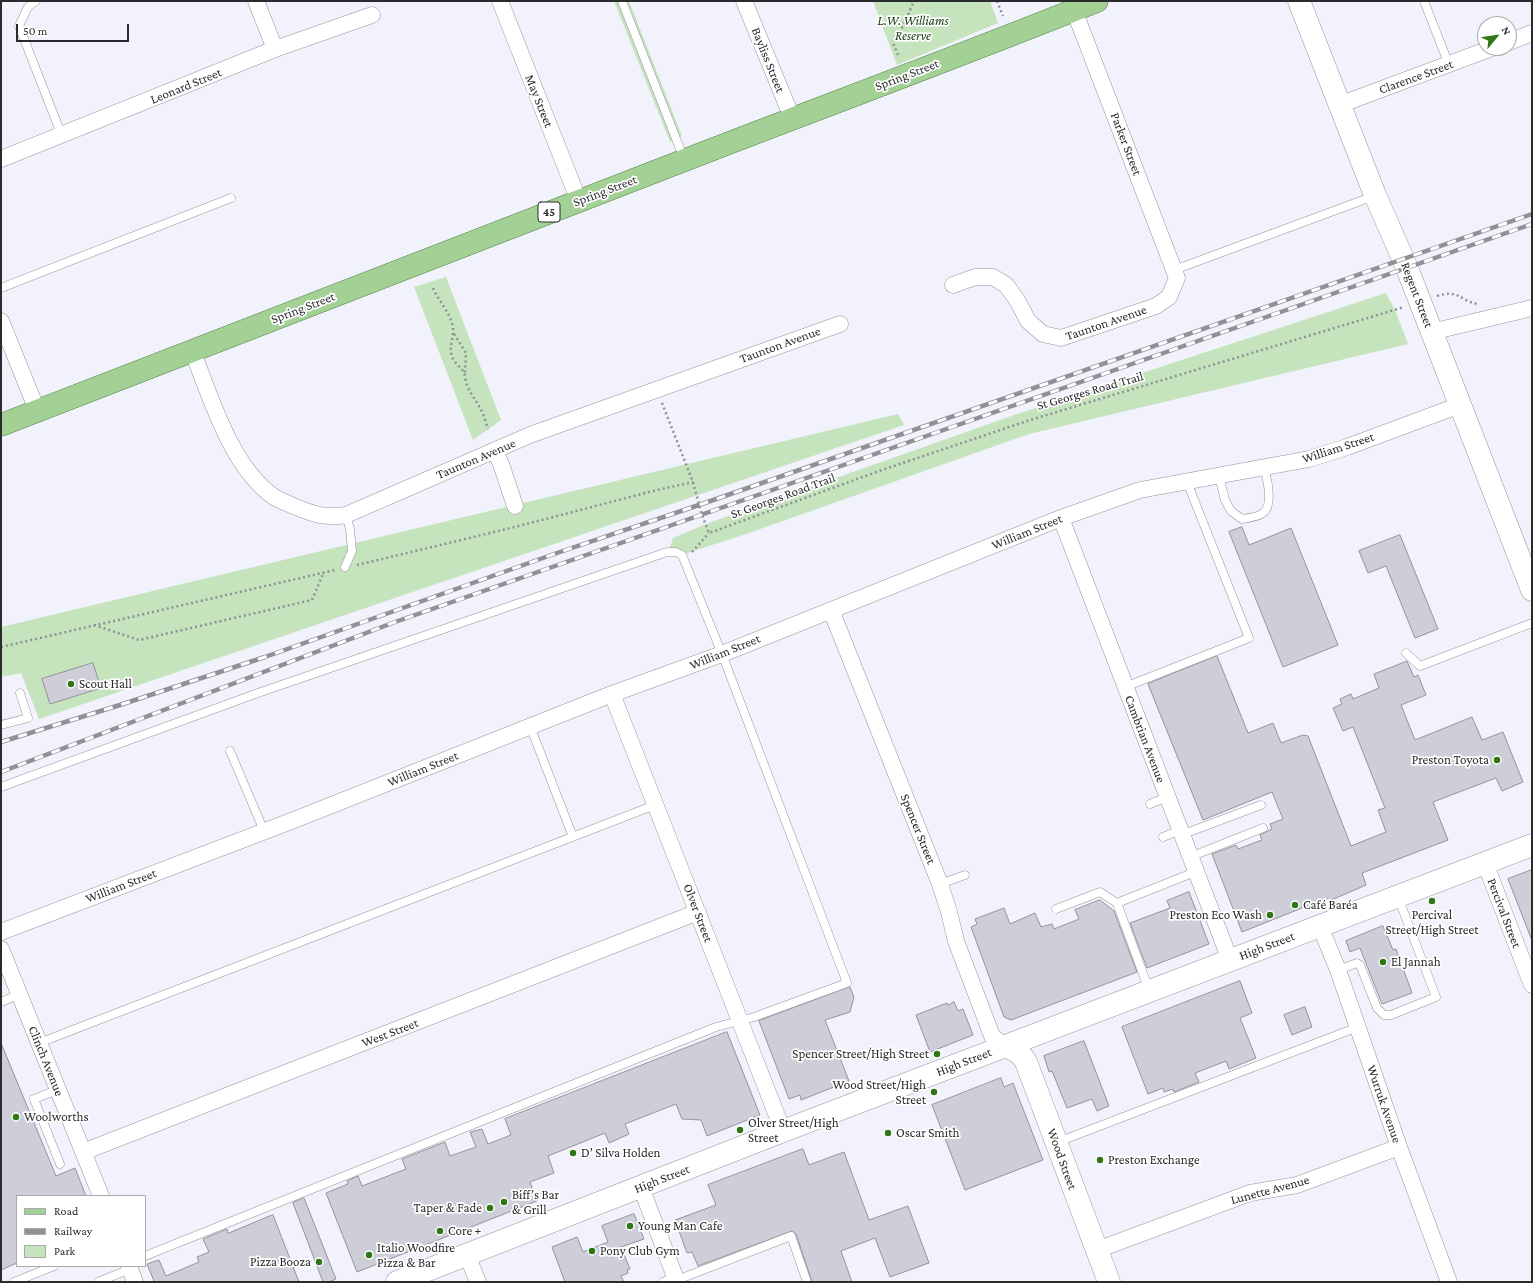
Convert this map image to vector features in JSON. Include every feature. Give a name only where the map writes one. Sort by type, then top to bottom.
[{"type":"main road","name":"Spring Street","points":[[1,425],[685,160],[793,120],[1097,1]]},
{"type":"main road","name":"Regent Street","points":[[1299,1],[1374,195],[1407,268],[1532,590]]},
{"type":"main road","name":"High Street","points":[[397,1282],[783,1131],[1532,845]]},
{"type":"main road","name":"Wood Street","points":[[1006,1046],[1022,1056],[1026,1062],[1108,1282]]},
{"type":"street","points":[[256,1],[275,49]]},
{"type":"street","name":"May Street","points":[[500,1],[579,201]]},
{"type":"street","name":"Bayliss Street","points":[[744,1],[793,120]]},
{"type":"street","name":"Parker Street","points":[[1074,10],[1175,274]]},
{"type":"street","name":"Leonard Street","points":[[1,159],[62,136],[275,49],[372,14]]},
{"type":"street","points":[[1517,39],[1532,33]]},
{"type":"street","name":"Clarence Street","points":[[1339,105],[1477,54]]},
{"type":"street","name":"Taunton Avenue","points":[[953,284],[975,276],[993,277],[1006,285],[1017,300],[1028,321],[1043,334],[1061,338],[1156,306],[1169,297],[1175,274]]},
{"type":"street","points":[[1431,332],[1532,308]]},
{"type":"street","points":[[1,321],[37,410]]},
{"type":"street","name":"Taunton Avenue","points":[[192,350],[229,440],[244,465],[258,482],[275,497],[305,510],[330,517],[346,515],[530,435],[840,324]]},
{"type":"street","name":"William Street","points":[[1,932],[264,831],[612,694],[722,654],[1061,518],[1140,490],[1264,468],[1309,458],[1347,447],[1460,405]]},
{"type":"street","points":[[495,451],[503,469],[515,506]]},
{"type":"street","name":"Cambrian Avenue","points":[[1061,518],[1195,872],[1230,960]]},
{"type":"street","name":"Spencer Street","points":[[831,610],[940,884],[956,941],[992,1036],[1006,1046]]},
{"type":"street","name":"Olver Street","points":[[612,694],[783,1131]]},
{"type":"street","name":"Percival Street","points":[[1485,863],[1531,979]]},
{"type":"street","name":"West Street","points":[[83,1152],[698,912]]},
{"type":"street","name":"Wurruk Avenue","points":[[1320,926],[1338,970],[1399,1147],[1449,1282]]},
{"type":"street","name":"Clinch Avenue","points":[[1,949],[100,1195]]},
{"type":"street","name":"Lunette Avenue","points":[[1097,1250],[1250,1193],[1297,1185],[1399,1147]]},
{"type":"street","points":[[641,1187],[673,1280]]},
{"type":"street","points":[[467,1255],[478,1282]]},
{"type":"lane","points":[[36,1],[28,7],[19,26],[62,136]]},
{"type":"lane","points":[[622,1],[685,160]]},
{"type":"lane","points":[[1424,1],[1449,64]]},
{"type":"lane","points":[[1175,274],[1374,195]]},
{"type":"lane","points":[[1,288],[231,198]]},
{"type":"lane","points":[[1219,476],[1225,500],[1231,511],[1242,519],[1254,517],[1264,513],[1268,507],[1269,489],[1264,468]]},
{"type":"lane","points":[[1126,687],[1249,638],[1188,482]]},
{"type":"lane","points":[[345,567],[352,551],[350,530],[346,515]]},
{"type":"lane","points":[[1,787],[258,693],[667,552],[676,552],[682,556],[685,562],[722,654],[847,982],[740,1022],[711,1029],[146,1256]]},
{"type":"lane","points":[[1406,653],[1420,666],[1532,623]]},
{"type":"lane","points":[[1,725],[28,718],[20,693]]},
{"type":"lane","points":[[530,726],[573,838]]},
{"type":"lane","points":[[230,751],[264,831]]},
{"type":"lane","points":[[1150,804],[1167,797]]},
{"type":"lane","points":[[1163,837],[1261,805]]},
{"type":"lane","points":[[39,1043],[655,806]]},
{"type":"lane","points":[[1190,857],[1263,828]]},
{"type":"lane","points":[[1117,903],[1195,872]]},
{"type":"lane","points":[[940,884],[965,875]]},
{"type":"lane","points":[[1056,909],[1100,892],[1117,903],[1149,991]]},
{"type":"lane","points":[[1338,970],[1357,963],[1360,965],[1377,1008],[1384,1015],[1391,1015],[1436,997],[1398,896]]},
{"type":"lane","points":[[1,1002],[20,994]]},
{"type":"lane","points":[[1056,1142],[1358,1027]]},
{"type":"lane","points":[[57,1090],[34,1099],[60,1164]]},
{"type":"lane","points":[[673,1280],[791,1236],[807,1282]]},
{"type":"lane","points":[[14,1282],[52,1267]]},
{"type":"lane","points":[[98,1282],[132,1272]]},
{"type":"path","points":[[898,55],[893,43],[904,24],[914,1]]},
{"type":"path","points":[[997,1],[1002,16]]},
{"type":"path","points":[[433,288],[453,324],[454,334],[451,344],[452,356],[457,365],[465,374]]},
{"type":"path","name":"St Georges Road Trail","points":[[709,533],[882,470],[1027,420],[1447,293],[1455,294],[1474,304],[1479,304]]},
{"type":"path","points":[[454,334],[466,353],[466,384],[482,411],[488,429]]},
{"type":"path","points":[[657,389],[693,482],[709,533],[693,550],[685,562]]},
{"type":"path","points":[[94,625],[139,640],[312,600],[324,572]]},
{"type":"green space","points":[[614,1],[629,1],[682,136],[670,142]]},
{"type":"green space","name":"L.W. Williams Reserve","points":[[873,1],[990,1],[998,23],[897,65]]},
{"type":"green space","points":[[446,277],[501,420],[473,440],[414,287]]},
{"type":"green space","points":[[1386,293],[1395,310],[1408,344],[1029,434],[746,534],[678,556],[668,554],[673,538],[706,524],[1017,414]]},
{"type":"green space","points":[[898,414],[904,425],[39,719],[21,673],[1,677],[1,627]]},
{"type":"building","points":[[1242,527],[1249,545],[1291,528],[1338,645],[1283,667],[1229,532]]},
{"type":"building","points":[[1400,535],[1438,629],[1415,638],[1386,566],[1368,573],[1359,551]]},
{"type":"building","points":[[1217,656],[1248,733],[1273,723],[1281,743],[1303,735],[1308,736],[1351,846],[1386,832],[1378,810],[1385,808],[1353,727],[1343,731],[1333,708],[1342,704],[1340,699],[1351,694],[1353,699],[1379,688],[1374,674],[1407,661],[1414,677],[1418,675],[1426,695],[1401,705],[1415,740],[1472,717],[1482,740],[1503,732],[1523,782],[1502,791],[1496,778],[1433,802],[1448,840],[1362,873],[1366,885],[1329,901],[1327,898],[1242,932],[1212,854],[1236,845],[1238,849],[1262,840],[1260,835],[1272,829],[1270,824],[1283,819],[1272,792],[1203,820],[1148,684]]},
{"type":"building","name":"Scout Hall","points":[[93,663],[101,688],[50,704],[42,679]]},
{"type":"building","points":[[1532,870],[1532,938],[1531,938],[1508,879]]},
{"type":"building","points":[[1189,892],[1209,944],[1147,968],[1130,923],[1170,908],[1167,901]]},
{"type":"building","points":[[1100,900],[1114,911],[1137,972],[1011,1020],[1004,1017],[971,927],[977,924],[975,919],[1004,908],[1010,924],[1035,913],[1041,927],[1052,924],[1054,929],[1079,919],[1075,910]]},
{"type":"building","points":[[1383,926],[1393,950],[1396,949],[1412,993],[1382,1004],[1360,948],[1350,952],[1346,941]]},
{"type":"building","points":[[1240,981],[1252,1013],[1240,1018],[1256,1058],[1229,1069],[1226,1061],[1195,1073],[1199,1082],[1174,1092],[1173,1089],[1164,1092],[1163,1088],[1148,1094],[1122,1027]]},
{"type":"building","points":[[850,987],[854,997],[850,1012],[825,1020],[849,1081],[801,1100],[800,1095],[789,1099],[759,1021]]},
{"type":"building","points":[[954,1002],[958,1011],[963,1009],[973,1035],[930,1052],[916,1015],[947,1003],[948,1005]]},
{"type":"building","points":[[1305,1007],[1312,1027],[1292,1035],[1284,1015]]},
{"type":"building","points":[[727,1032],[760,1115],[707,1136],[701,1120],[682,1119],[676,1104],[625,1124],[629,1134],[609,1143],[605,1133],[548,1156],[554,1173],[530,1182],[537,1201],[357,1272],[326,1193],[348,1184],[347,1181],[358,1176],[362,1186],[406,1169],[402,1159],[445,1142],[450,1156],[476,1147],[470,1132],[482,1129],[488,1144],[511,1135],[505,1119]]},
{"type":"building","points":[[1084,1041],[1109,1106],[1097,1111],[1092,1099],[1067,1108],[1052,1071],[1049,1072],[1044,1056]]},
{"type":"building","name":"Woolworths","points":[[1,1043],[56,1176],[75,1168],[86,1195],[16,1195],[16,1263],[1,1270]]},
{"type":"building","points":[[1001,1078],[1004,1087],[1013,1083],[1043,1160],[965,1190],[932,1105]]},
{"type":"building","points":[[803,1149],[809,1165],[844,1152],[869,1220],[908,1206],[929,1263],[890,1277],[875,1238],[841,1251],[852,1282],[812,1282],[796,1234],[792,1231],[698,1266],[692,1252],[687,1253],[675,1220],[716,1205],[708,1185]]},
{"type":"building","points":[[304,1198],[336,1279],[329,1282],[323,1282],[293,1203]]},
{"type":"building","points":[[634,1214],[644,1239],[621,1247],[630,1269],[627,1270],[628,1273],[621,1276],[624,1282],[565,1282],[552,1247],[577,1237],[583,1252],[608,1242],[602,1226]]},
{"type":"building","points":[[273,1215],[299,1282],[152,1282],[154,1281],[147,1264],[159,1260],[166,1276],[199,1262],[197,1257],[209,1252],[203,1239],[227,1229],[228,1233]]},
{"type":"railway","points":[[1,742],[120,705],[265,657],[557,553],[699,505],[1532,214]]},
{"type":"railway","points":[[1,772],[395,622],[1532,224]]},
{"type":"place","name":"Scout Hall","points":[[71,684]]},
{"type":"place","name":"Preston Toyota","points":[[1497,760]]},
{"type":"place","name":"Percival Street/High Street","points":[[1432,901]]},
{"type":"place","name":"Café Baréa","points":[[1295,905]]},
{"type":"place","name":"Preston Eco Wash","points":[[1270,915]]},
{"type":"place","name":"El Jannah","points":[[1383,962]]},
{"type":"place","name":"Spencer Street/High Street","points":[[937,1054]]},
{"type":"place","name":"Wood Street/High Street","points":[[934,1092]]},
{"type":"place","name":"Woolworths","points":[[16,1117]]},
{"type":"place","name":"Olver Street/High Street","points":[[740,1130]]},
{"type":"place","name":"Oscar Smith","points":[[888,1133]]},
{"type":"place","name":"D’ Silva Holden","points":[[573,1153]]},
{"type":"place","name":"Preston Exchange","points":[[1100,1160]]},
{"type":"place","name":"Biff’s Bar & Grill","points":[[504,1202]]},
{"type":"place","name":"Taper & Fade","points":[[490,1208]]},
{"type":"place","name":"Young Man Cafe","points":[[630,1226]]},
{"type":"place","name":"Core +","points":[[440,1231]]},
{"type":"place","name":"Pony Club Gym","points":[[592,1251]]},
{"type":"place","name":"Italio Woodfire Pizza & Bar","points":[[369,1255]]},
{"type":"place","name":"Pizza Booza","points":[[319,1262]]}]
